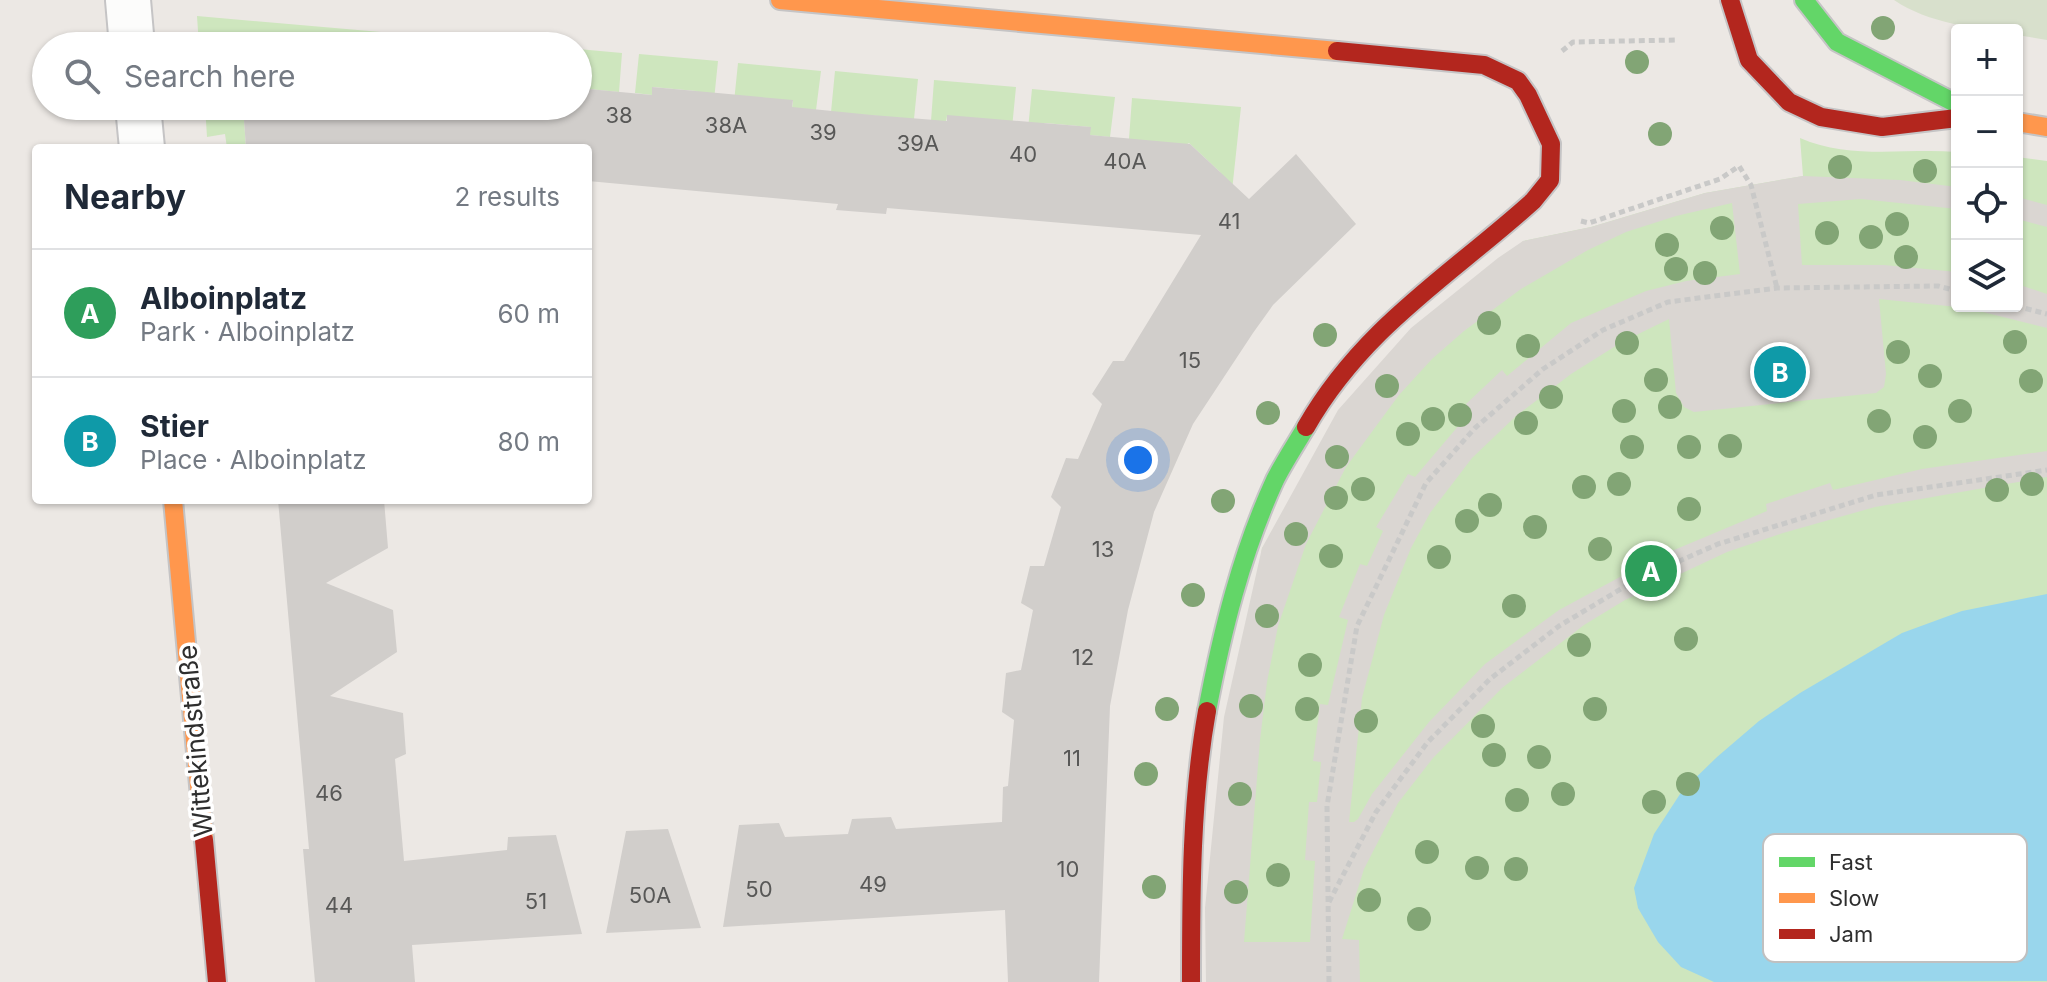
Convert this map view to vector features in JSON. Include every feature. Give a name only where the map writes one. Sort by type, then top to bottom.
[{"type":"street","points":[[128,0],[131,32]]},
{"type":"street","points":[[780,0],[924,7],[1484,65],[1522,84],[1551,142],[1550,180],[1527,208],[1443,274],[1370,342],[1320,401],[1272,484],[1252,531],[1231,596],[1210,699],[1190,878],[1191,982]]},
{"type":"street","points":[[1730,0],[1749,60],[1789,102],[1821,117],[1882,127],[1951,119]]},
{"type":"street","points":[[1804,0],[1837,42],[1951,101]]},
{"type":"street","points":[[139,120],[142,144]]},
{"type":"street","points":[[2023,123],[2047,127]]},
{"type":"street","name":"Wittekindstraße","points":[[173,504],[217,982]]},
{"type":"path","points":[[1573,42],[1677,40]]},
{"type":"path","points":[[1589,223],[1720,179],[1739,166],[1751,185],[1777,288]]},
{"type":"path","points":[[1329,982],[1327,806],[1357,626],[1426,483],[1475,428],[1531,379],[1603,330],[1668,302],[1777,288],[1938,286],[1951,289]]},
{"type":"path","points":[[2023,308],[2047,314]]},
{"type":"path","points":[[1329,903],[1376,812],[1427,743],[1490,679],[1559,626],[1636,580],[1718,544],[1876,495],[2047,470]]},
{"type":"green space","points":[[1894,0],[2047,0],[2047,40],[2023,36],[2023,24],[1955,24],[1907,8]]},
{"type":"green space","points":[[197,16],[381,32],[198,32]]},
{"type":"green space","points":[[592,50],[622,53],[619,92],[592,89]]},
{"type":"green space","points":[[639,54],[718,61],[714,100],[696,91],[653,87],[652,95],[635,93]]},
{"type":"green space","points":[[738,63],[821,71],[816,110],[792,108],[793,101],[734,102]]},
{"type":"green space","points":[[835,71],[918,79],[914,119],[831,112]]},
{"type":"green space","points":[[934,80],[1016,87],[1012,128],[947,116],[946,122],[931,121]]},
{"type":"green space","points":[[1032,89],[1115,97],[1110,137],[1090,135],[1090,127],[1045,123],[1028,129]]},
{"type":"green space","points":[[1132,98],[1241,107],[1231,200],[1220,172],[1189,143],[1176,150],[1129,139]]},
{"type":"green space","points":[[206,120],[244,120],[246,144],[226,144],[225,134],[207,137]]},
{"type":"green space","points":[[1800,138],[1819,145],[1858,151],[1951,152],[1951,312],[2023,312],[2023,158],[2047,161],[2047,982],[1206,982],[1262,548],[1523,241],[1591,227],[1705,193],[1803,176]]},
{"type":"shaded area","points":[[1803,176],[1900,180],[1951,186],[1951,208],[1861,199],[1798,204],[1802,265],[1884,265],[1951,271],[1951,306],[1879,299],[1886,374],[1884,387],[1876,393],[1694,412],[1684,407],[1676,393],[1669,319],[1622,342],[1571,374],[1516,416],[1472,458],[1430,513],[1411,548],[1384,615],[1362,698],[1349,822],[1358,819],[1372,794],[1429,722],[1485,664],[1559,610],[1655,558],[1767,511],[1766,504],[1830,483],[1833,490],[1922,469],[2047,451],[2047,477],[1875,507],[1783,533],[1727,552],[1625,600],[1584,625],[1502,688],[1433,758],[1398,803],[1364,869],[1342,939],[1359,940],[1360,982],[1206,982],[1205,908],[1224,717],[1262,548],[1338,410],[1411,328],[1523,241],[1591,227],[1705,193]],"holes":[[[1732,203],[1740,274],[1686,281],[1646,291],[1571,323],[1507,376],[1502,370],[1466,404],[1471,411],[1415,477],[1408,474],[1376,527],[1383,531],[1367,566],[1360,564],[1339,617],[1348,620],[1328,705],[1320,704],[1313,761],[1321,762],[1317,802],[1309,802],[1305,860],[1315,861],[1310,942],[1244,942],[1260,740],[1278,626],[1306,544],[1346,467],[1399,395],[1432,359],[1521,289],[1626,232]]]},
{"type":"shaded area","points":[[2023,199],[2047,205],[2047,227],[2023,221]]},
{"type":"shaded area","points":[[2023,286],[2047,294],[2047,328],[1983,312],[2023,312]]},
{"type":"water","points":[[2047,594],[2047,981],[1714,982],[1681,967],[1658,942],[1638,908],[1634,888],[1654,834],[1682,791],[1759,721],[1800,693],[1902,633],[1962,611]]},
{"type":"building","points":[[652,87],[793,100],[792,107],[872,115],[947,121],[947,115],[1091,127],[1090,135],[1190,144],[1249,199],[1296,154],[1356,224],[1273,305],[1253,333],[1193,424],[1154,512],[1128,610],[1110,706],[1099,982],[1008,982],[1005,910],[723,927],[739,825],[779,823],[785,837],[848,834],[852,819],[891,817],[896,829],[1002,822],[1003,787],[1008,786],[1014,720],[1002,712],[1006,673],[1021,670],[1033,610],[1021,603],[1030,566],[1044,566],[1061,507],[1051,497],[1066,458],[1078,459],[1102,404],[1092,394],[1113,361],[1124,361],[1201,235],[887,208],[886,214],[836,210],[838,204],[592,181],[592,144],[246,144],[244,120],[592,120],[592,89],[652,95]]},
{"type":"building","points":[[278,504],[384,504],[388,548],[326,583],[393,610],[397,652],[330,696],[403,713],[406,754],[395,759],[404,861],[507,850],[508,837],[556,835],[582,934],[412,945],[415,982],[315,982],[303,849],[309,849]]},
{"type":"building","points":[[668,829],[701,928],[606,933],[626,831]]},
{"type":"traffic: fast","points":[[1804,0],[1837,42],[1951,101]]},
{"type":"traffic: fast","points":[[1207,711],[1226,623],[1252,536],[1275,480],[1306,427]]},
{"type":"traffic: slow","points":[[780,0],[1337,51]]},
{"type":"traffic: slow","points":[[2023,123],[2047,127]]},
{"type":"traffic: slow","points":[[173,504],[204,840]]},
{"type":"traffic: jam","points":[[1730,0],[1749,60],[1789,102],[1821,117],[1882,127],[1951,119]]},
{"type":"traffic: jam","points":[[1306,427],[1329,392],[1381,331],[1533,201],[1550,180],[1551,144],[1518,81],[1484,65],[1337,51]]},
{"type":"traffic: jam","points":[[1191,982],[1195,812],[1207,711]]},
{"type":"traffic: jam","points":[[204,840],[217,982]]},
{"type":"place","name":"Stier","points":[[1780,372]]},
{"type":"place","name":"Alboinplatz","points":[[1651,571]]}]
